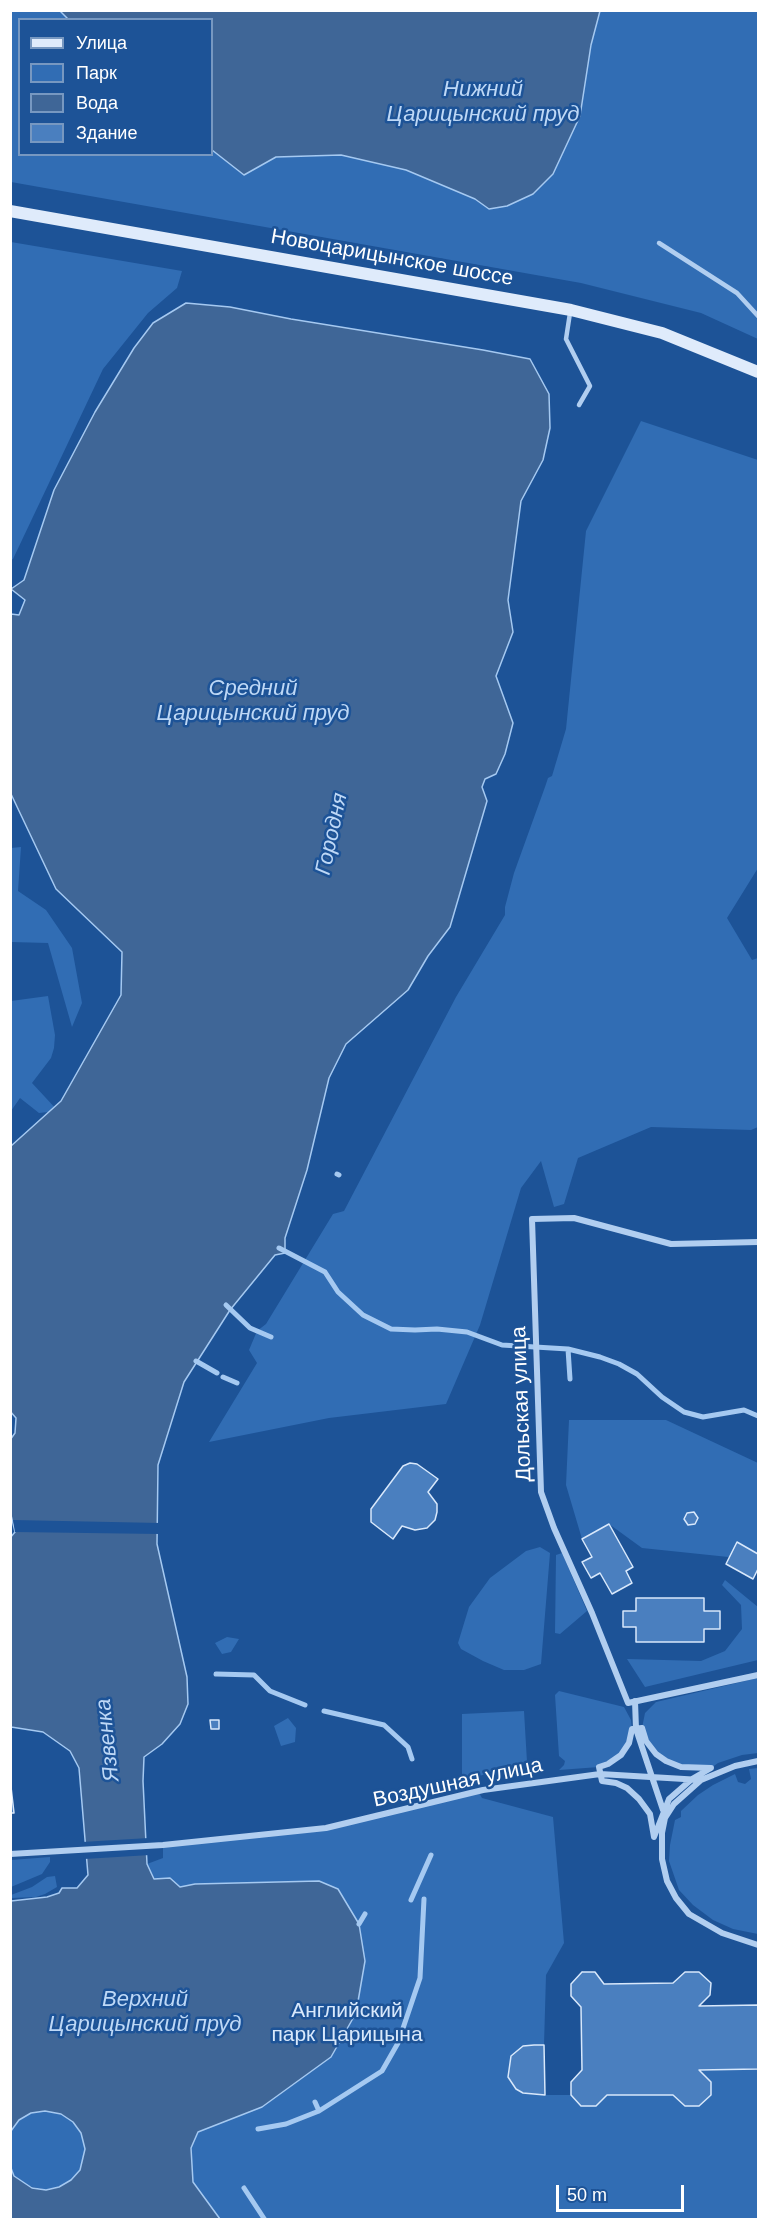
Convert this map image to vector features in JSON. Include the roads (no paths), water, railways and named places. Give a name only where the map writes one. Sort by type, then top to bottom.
[{"type":"main road","name":"Новоцарицынское шоссе","points":[[10,211],[571,310],[662,333],[759,372]]},
{"type":"street","name":"Дольская улица","points":[[635,1701],[628,1703],[592,1613],[554,1528],[542,1492],[532,1219],[564,1217],[614,1227],[672,1244],[759,1242]]},
{"type":"street","points":[[665,1818],[636,1729],[635,1701],[759,1674]]},
{"type":"street","points":[[642,1728],[646,1741],[656,1754],[666,1761],[681,1767],[711,1768],[692,1779],[669,1799],[654,1837],[650,1814],[639,1799],[627,1788],[602,1781],[600,1774],[599,1767],[621,1755],[629,1743],[632,1729],[636,1729],[642,1728]]},
{"type":"street","name":"Воздушная улица","points":[[10,1854],[160,1845],[326,1828],[483,1790],[600,1774],[701,1780],[735,1766],[759,1761]]},
{"type":"street","points":[[701,1780],[674,1804],[665,1818],[662,1833],[662,1859],[667,1881],[676,1898],[689,1914],[722,1934],[759,1945]]},
{"type":"lane","points":[[659,243],[737,293],[759,316]]},
{"type":"lane","points":[[571,310],[566,339],[590,386],[579,405]]},
{"type":"water","name":"Нижний Царицынский пруд","points":[[60,11],[600,11],[591,45],[580,116],[553,174],[533,194],[507,206],[489,209],[475,199],[406,170],[341,155],[276,157],[244,175],[213,151],[213,18],[67,18]]},
{"type":"water","name":"Средний Царицынский пруд","points":[[186,303],[230,307],[530,359],[549,394],[550,428],[543,460],[521,501],[508,600],[513,632],[496,676],[513,723],[505,754],[496,774],[485,779],[482,787],[487,801],[450,927],[428,956],[408,990],[346,1044],[329,1078],[307,1170],[285,1238],[285,1253],[275,1255],[230,1310],[184,1382],[158,1465],[157,1544],[187,1677],[188,1704],[180,1724],[162,1744],[144,1757],[147,1864],[154,1879],[170,1878],[180,1887],[195,1884],[319,1881],[338,1889],[359,1924],[365,1961],[356,2013],[331,2057],[262,2107],[198,2132],[191,2148],[193,2182],[220,2219],[11,2219],[11,2168],[14,2176],[32,2188],[46,2190],[59,2187],[71,2180],[80,2170],[85,2149],[81,2133],[73,2122],[61,2114],[45,2111],[31,2113],[19,2120],[11,2131],[11,1901],[47,1897],[59,1893],[62,1888],[77,1888],[88,1875],[79,1768],[70,1751],[43,1732],[11,1727],[10,1538],[15,1532],[10,1511],[10,1440],[15,1433],[16,1418],[10,1411],[11,1146],[61,1101],[121,995],[122,952],[56,889],[11,794],[11,614],[19,615],[25,600],[11,589],[24,580],[54,490],[95,412],[134,348],[153,323]]},
{"type":"waterway","points":[[279,1248],[325,1272],[338,1292],[363,1315],[391,1329],[437,1329],[467,1332],[502,1345],[568,1349],[619,1364],[637,1374],[662,1397],[684,1412],[703,1417],[744,1410],[758,1416]]},
{"type":"waterway","points":[[226,1305],[250,1328],[271,1337]]},
{"type":"waterway","points":[[568,1349],[570,1379]]},
{"type":"waterway","points":[[196,1361],[217,1373]]},
{"type":"waterway","points":[[223,1377],[237,1383]]},
{"type":"waterway","points":[[216,1674],[254,1675],[270,1691],[305,1705]]},
{"type":"waterway","points":[[324,1711],[384,1725],[408,1747],[412,1759]]},
{"type":"waterway","points":[[411,1900],[431,1855]]},
{"type":"waterway","points":[[319,2111],[382,2071],[398,2043],[420,1978],[424,1899]]},
{"type":"waterway","points":[[359,1924],[365,1914]]},
{"type":"waterway","points":[[258,2129],[286,2124],[319,2111],[315,2102]]},
{"type":"waterway","points":[[244,2188],[265,2220]]},
{"type":"water label","name":"Городня","points":[[332,834]]},
{"type":"water label","name":"Язвенка","points":[[108,1740]]},
{"type":"water label","name":"Верхний Царицынский пруд","points":[[145,2012]]},
{"type":"park label","name":"Английский парк Царицына","points":[[347,2023]]}]
